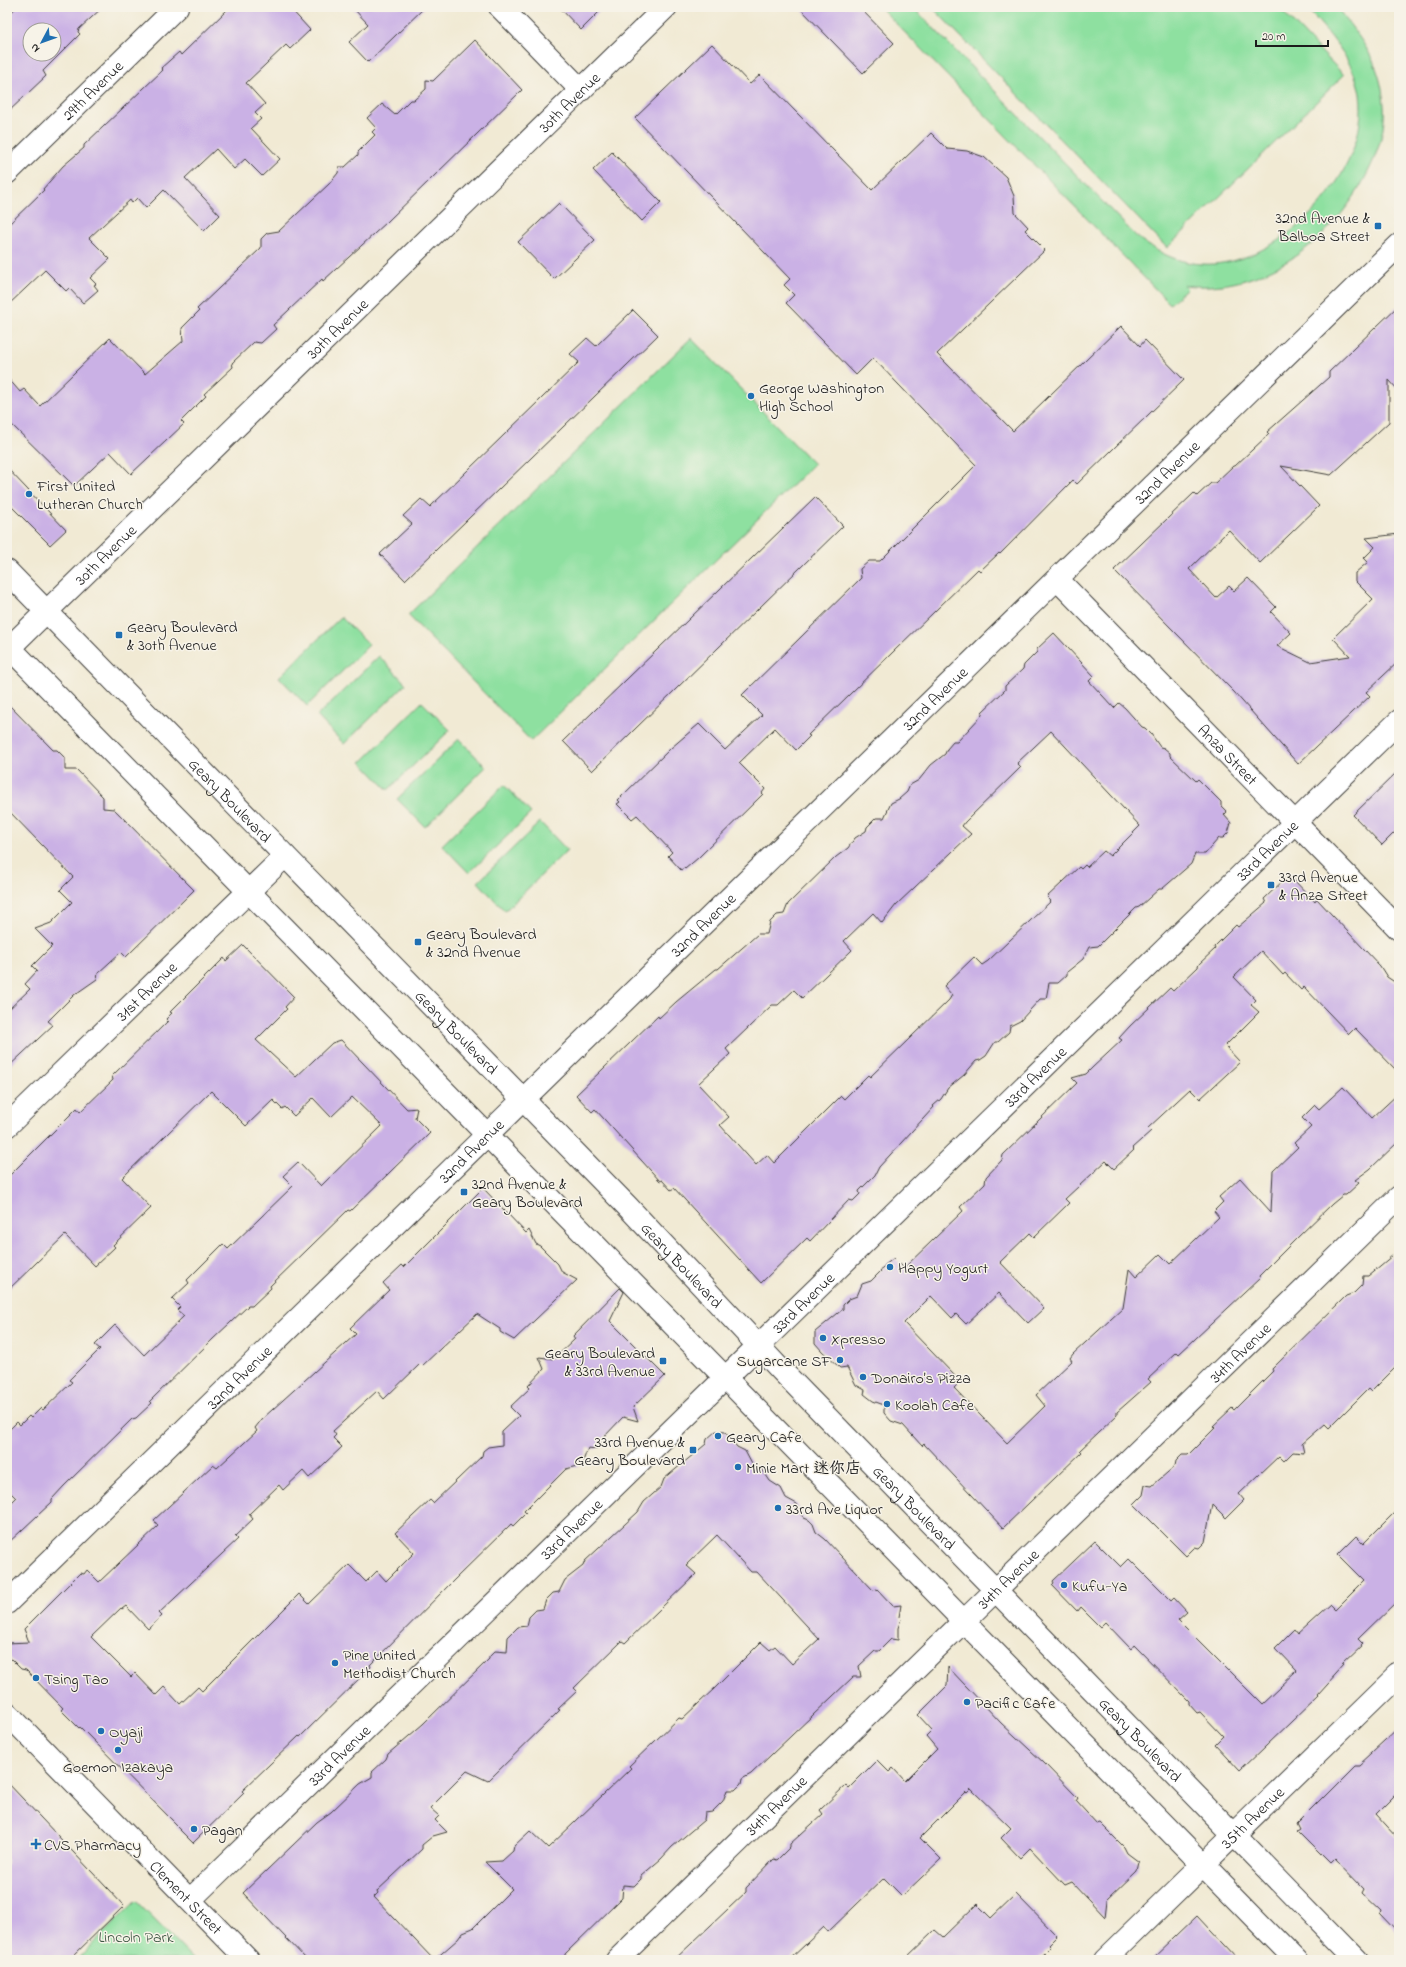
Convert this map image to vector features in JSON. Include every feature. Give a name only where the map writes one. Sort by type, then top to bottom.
[{"type":"street","name":"29th Avenue","points":[[7,173],[177,7]]},
{"type":"street","points":[[500,7],[581,90]]},
{"type":"street","name":"30th Avenue","points":[[8,647],[47,611],[666,7]]},
{"type":"street","name":"32nd Avenue","points":[[7,1603],[1399,245]]},
{"type":"street","name":"Geary Boulevard","points":[[7,571],[628,1207],[758,1346],[1356,1960]]},
{"type":"street","name":"Anza Street","points":[[1057,579],[1399,929]]},
{"type":"street","points":[[8,647],[486,1136],[726,1378],[1296,1960]]},
{"type":"street","name":"33rd Avenue","points":[[190,1900],[1399,721]]},
{"type":"street","name":"31st Avenue","points":[[7,1126],[285,856]]},
{"type":"street","name":"34th Avenue","points":[[617,1960],[1399,1197]]},
{"type":"street","name":"35th Avenue","points":[[1105,1960],[1399,1674]]},
{"type":"street","name":"Clement Street","points":[[7,1713],[248,1960]]},
{"type":"green space","points":[[880,7],[913,7],[1136,236],[1162,253],[1182,261],[1214,264],[1242,258],[1270,246],[1296,228],[1319,205],[1338,180],[1352,152],[1360,123],[1360,94],[1357,81],[1339,47],[1306,7],[1336,7],[1369,52],[1379,76],[1384,105],[1384,123],[1378,148],[1372,164],[1354,197],[1336,220],[1316,240],[1293,258],[1268,272],[1241,281],[1213,286],[1184,285],[1187,288],[1170,304]]},
{"type":"green space","points":[[932,7],[1278,7],[1344,75],[1167,248]]},
{"type":"green space","points":[[691,338],[814,464],[531,741],[408,615]]},
{"type":"green space","points":[[341,617],[369,645],[307,706],[279,677]]},
{"type":"green space","points":[[379,656],[406,684],[344,744],[317,716]]},
{"type":"green space","points":[[422,702],[450,730],[388,790],[361,762]]},
{"type":"green space","points":[[459,739],[486,767],[425,827],[397,799]]},
{"type":"green space","points":[[504,785],[531,813],[469,873],[442,845]]},
{"type":"green space","points":[[540,822],[567,850],[505,911],[478,882]]},
{"type":"green space","name":"Lincoln Park","points":[[136,1901],[194,1960],[76,1960]]},
{"type":"building","points":[[17,7],[103,7],[79,29],[78,32],[80,34],[62,52],[62,22],[22,22],[22,62],[52,62],[43,71],[46,76],[7,113],[7,16]]},
{"type":"building","points":[[230,7],[289,7],[310,30],[290,49],[286,45],[246,83],[265,104],[255,113],[261,119],[251,128],[280,159],[262,176],[245,159],[234,169],[216,149],[185,178],[220,215],[204,231],[164,190],[146,208],[137,198],[132,203],[130,200],[89,238],[110,259],[90,278],[96,284],[94,285],[98,290],[83,303],[69,288],[66,291],[45,270],[7,306],[7,226],[44,190],[43,189],[63,166],[84,148],[84,145],[163,70],[161,68],[179,52],[181,55]]},
{"type":"building","points":[[352,7],[425,7],[368,62],[349,42],[368,24]]},
{"type":"building","points":[[559,7],[604,7],[581,30]]},
{"type":"building","points":[[799,7],[859,7],[894,43],[863,73]]},
{"type":"building","points":[[475,40],[522,90],[387,222],[323,281],[322,279],[273,325],[276,329],[261,343],[254,342],[232,363],[233,367],[204,394],[206,396],[181,421],[184,424],[131,474],[110,452],[74,486],[7,420],[7,377],[20,392],[24,389],[40,406],[110,338],[145,374],[183,341],[182,328],[199,311],[197,309],[261,248],[261,239],[267,233],[279,231],[329,184],[338,173],[339,167],[345,167],[358,155],[358,152],[375,135],[372,132],[376,128],[367,118],[382,104],[395,115],[410,100],[414,100],[426,89],[426,80],[433,81]]},
{"type":"building","points":[[712,44],[750,84],[760,75],[872,190],[931,133],[947,149],[967,151],[984,157],[1006,177],[1014,196],[1015,213],[1028,227],[1025,230],[1045,250],[937,354],[1013,431],[1121,326],[1140,346],[1145,340],[1184,380],[1077,484],[1073,480],[1000,554],[999,553],[980,571],[978,569],[808,735],[810,736],[796,750],[775,728],[739,763],[765,789],[762,793],[763,794],[698,858],[685,869],[684,868],[681,870],[668,856],[672,852],[637,815],[632,819],[617,804],[620,802],[618,800],[671,748],[699,724],[725,750],[762,715],[742,695],[861,578],[860,569],[869,561],[880,561],[976,465],[873,358],[856,375],[786,303],[794,295],[784,285],[790,279],[635,118]]},
{"type":"building","points":[[612,152],[661,202],[642,221],[593,170]]},
{"type":"building","points":[[559,203],[595,240],[554,279],[518,242]]},
{"type":"building","points":[[1399,305],[1399,391],[1389,380],[1389,422],[1331,475],[1281,466],[1319,506],[1260,563],[1229,530],[1189,569],[1216,598],[1229,586],[1234,591],[1248,578],[1276,607],[1271,612],[1291,633],[1277,646],[1310,662],[1350,656],[1333,638],[1373,599],[1355,581],[1355,573],[1368,562],[1364,558],[1375,547],[1366,538],[1399,534],[1399,661],[1366,692],[1370,696],[1298,764],[1234,692],[1114,570],[1194,493],[1197,496],[1211,483],[1215,483],[1233,466],[1235,466],[1269,434],[1267,432],[1329,377],[1329,372]]},
{"type":"building","points":[[633,310],[658,335],[405,580],[380,554],[412,524],[403,516],[421,499],[430,507],[579,362],[570,354],[587,338],[596,346]]},
{"type":"building","points":[[7,468],[66,530],[50,545],[7,502]]},
{"type":"building","points":[[815,497],[843,526],[592,771],[563,741]]},
{"type":"building","points":[[1054,633],[1094,676],[1089,681],[1114,708],[1119,703],[1125,708],[1142,727],[1151,734],[1160,747],[1164,748],[1170,753],[1170,756],[1196,781],[1198,779],[1221,802],[1221,806],[1227,812],[1224,815],[1231,823],[1228,833],[1223,838],[1219,838],[1205,854],[1195,854],[1191,864],[1162,889],[1159,889],[1136,908],[1098,946],[1089,947],[1083,959],[1067,972],[1067,975],[1058,983],[1049,983],[1046,999],[1040,999],[1020,1021],[1010,1026],[1009,1032],[998,1042],[995,1042],[986,1056],[976,1061],[964,1075],[948,1088],[941,1099],[933,1106],[934,1107],[879,1167],[875,1175],[859,1191],[860,1194],[853,1201],[849,1200],[810,1241],[807,1238],[761,1283],[674,1188],[671,1190],[662,1180],[660,1181],[595,1109],[592,1112],[576,1095],[658,1016],[659,1018],[676,1002],[716,969],[718,969],[758,934],[767,934],[770,922],[777,915],[784,914],[788,904],[836,857],[848,848],[855,838],[866,831],[867,827],[876,818],[884,818],[891,803],[899,799],[907,792],[910,785],[919,780],[931,765],[945,754],[953,742],[957,742],[982,715],[982,712],[1005,690],[1005,686],[1023,669],[1024,665],[1037,652],[1037,649]],"holes":[[[1051,731],[1140,826],[1110,856],[1104,851],[1087,867],[1085,865],[1081,869],[1079,867],[1047,897],[1051,901],[988,961],[982,965],[974,957],[944,986],[952,995],[949,1000],[870,1077],[868,1075],[844,1099],[841,1096],[774,1163],[767,1155],[756,1165],[720,1125],[729,1117],[698,1084],[730,1054],[726,1049],[772,1005],[778,1005],[794,990],[802,998],[852,950],[844,941],[873,913],[882,923],[896,905],[971,834],[962,826],[965,822],[1021,767],[1017,763]]]},
{"type":"building","points":[[7,703],[53,750],[57,750],[65,758],[65,770],[77,770],[103,797],[103,808],[114,809],[194,890],[126,957],[121,952],[98,973],[97,979],[74,995],[48,1021],[53,1025],[7,1068],[7,1011],[30,989],[25,984],[37,971],[32,966],[52,946],[35,929],[51,923],[72,902],[60,890],[73,877],[7,809]]},
{"type":"building","points":[[1399,770],[1399,828],[1382,845],[1353,815]]},
{"type":"building","points":[[1288,876],[1290,876],[1315,902],[1317,899],[1380,966],[1387,977],[1399,985],[1399,1073],[1355,1028],[1349,1034],[1304,987],[1301,990],[1285,973],[1283,975],[1261,951],[1234,977],[1256,1000],[1251,1005],[1259,1012],[1225,1046],[1240,1062],[1200,1099],[1190,1089],[1148,1128],[1151,1131],[1132,1148],[1134,1150],[1114,1169],[1106,1161],[1065,1199],[1069,1203],[1034,1237],[1030,1233],[1000,1262],[1044,1308],[1028,1323],[999,1293],[966,1324],[956,1314],[952,1318],[931,1296],[904,1323],[954,1375],[954,1380],[958,1384],[954,1388],[1007,1443],[1045,1406],[1036,1395],[1072,1361],[1070,1358],[1073,1354],[1123,1308],[1129,1269],[1136,1277],[1160,1254],[1170,1264],[1219,1217],[1214,1211],[1223,1202],[1219,1197],[1240,1178],[1271,1212],[1273,1171],[1298,1147],[1294,1143],[1311,1127],[1302,1118],[1315,1105],[1319,1109],[1343,1087],[1372,1118],[1399,1093],[1399,1141],[1370,1169],[1355,1180],[1359,1183],[1346,1195],[1343,1195],[1332,1204],[1259,1276],[1260,1278],[1179,1354],[1177,1352],[1148,1379],[1151,1382],[1117,1412],[1117,1415],[1080,1450],[1082,1452],[1003,1528],[924,1444],[922,1446],[903,1425],[891,1421],[884,1413],[884,1405],[873,1401],[864,1394],[865,1390],[856,1385],[847,1367],[840,1368],[822,1351],[815,1343],[815,1332],[843,1309],[843,1305],[849,1299],[857,1296],[862,1284],[871,1281],[885,1265],[894,1258],[904,1268],[963,1211],[960,1207],[985,1183],[986,1177],[1002,1160],[1003,1155],[1077,1083],[1072,1078],[1086,1074],[1122,1040],[1119,1038],[1130,1026],[1170,988],[1173,991],[1198,967],[1199,964],[1215,949],[1214,947],[1236,925],[1238,927],[1266,903],[1264,899]]},
{"type":"building","points":[[243,945],[294,997],[285,1007],[287,1009],[256,1040],[296,1077],[332,1043],[341,1040],[407,1109],[417,1108],[415,1118],[430,1133],[270,1286],[271,1288],[252,1306],[248,1306],[213,1339],[150,1401],[152,1403],[136,1418],[132,1419],[64,1486],[52,1499],[52,1502],[7,1544],[7,1507],[16,1498],[7,1489],[7,1432],[17,1422],[20,1425],[29,1416],[31,1418],[41,1408],[43,1410],[72,1382],[69,1380],[100,1349],[95,1345],[115,1325],[144,1355],[184,1316],[177,1310],[180,1307],[172,1299],[189,1283],[187,1280],[223,1244],[228,1249],[293,1186],[283,1176],[298,1162],[321,1186],[382,1126],[352,1097],[331,1117],[313,1098],[294,1116],[285,1107],[282,1109],[273,1100],[246,1126],[211,1091],[122,1178],[151,1208],[113,1245],[115,1247],[95,1266],[65,1235],[7,1291],[7,1178],[77,1108],[80,1112],[113,1080],[112,1076],[168,1021],[166,1019],[172,1013],[170,1012],[224,958],[226,961]]},
{"type":"building","points":[[483,1188],[526,1233],[529,1230],[536,1244],[540,1246],[558,1264],[562,1272],[577,1280],[514,1340],[500,1332],[500,1329],[477,1314],[422,1366],[420,1364],[384,1399],[377,1391],[333,1431],[336,1435],[333,1438],[342,1447],[309,1478],[303,1471],[283,1490],[279,1485],[249,1514],[253,1519],[235,1536],[238,1539],[159,1613],[162,1616],[148,1629],[126,1606],[122,1609],[121,1608],[91,1637],[131,1677],[135,1673],[156,1695],[164,1687],[180,1704],[198,1687],[202,1691],[299,1594],[309,1604],[349,1565],[366,1582],[377,1571],[386,1581],[414,1553],[395,1533],[430,1500],[433,1503],[482,1456],[483,1451],[488,1447],[502,1445],[502,1432],[519,1416],[510,1407],[530,1388],[528,1386],[544,1369],[539,1357],[554,1359],[575,1339],[573,1336],[620,1288],[624,1292],[610,1321],[665,1376],[633,1407],[638,1421],[623,1417],[603,1438],[603,1442],[596,1449],[588,1448],[583,1461],[578,1466],[566,1469],[524,1511],[526,1513],[513,1526],[511,1524],[454,1580],[370,1665],[371,1667],[300,1737],[299,1736],[242,1791],[244,1793],[193,1843],[80,1727],[79,1728],[61,1710],[63,1708],[26,1670],[21,1669],[7,1655],[7,1643],[29,1642],[24,1629],[80,1573],[84,1574],[87,1570],[99,1582],[158,1526],[154,1520],[213,1465],[217,1468],[257,1431],[255,1428],[262,1419],[356,1334],[350,1328],[389,1290],[383,1283],[402,1265],[404,1267]]},
{"type":"building","points":[[1399,1250],[1399,1364],[1371,1392],[1368,1389],[1329,1428],[1325,1424],[1302,1444],[1304,1453],[1293,1452],[1284,1461],[1279,1456],[1239,1494],[1244,1500],[1226,1518],[1212,1504],[1205,1542],[1199,1548],[1195,1547],[1186,1556],[1134,1504],[1143,1495],[1145,1485],[1152,1486],[1175,1466],[1176,1461],[1182,1455],[1188,1455],[1215,1428],[1213,1426],[1232,1408],[1234,1410],[1273,1371],[1272,1369],[1346,1296],[1354,1293],[1362,1285],[1363,1276],[1368,1276]]},
{"type":"building","points":[[716,1431],[725,1432],[737,1447],[745,1451],[754,1468],[762,1469],[770,1481],[781,1488],[786,1498],[797,1504],[804,1518],[813,1524],[816,1532],[825,1539],[873,1590],[877,1589],[893,1606],[901,1605],[898,1640],[891,1639],[879,1651],[875,1651],[859,1666],[861,1677],[853,1677],[751,1774],[742,1779],[741,1784],[735,1790],[727,1790],[723,1801],[712,1812],[705,1813],[704,1820],[641,1876],[641,1879],[634,1886],[623,1885],[622,1898],[565,1954],[565,1960],[434,1960],[307,1960],[243,1893],[317,1822],[331,1812],[360,1784],[372,1777],[372,1772],[386,1759],[388,1754],[423,1724],[489,1659],[495,1651],[507,1652],[508,1637],[518,1627],[527,1626],[529,1617],[536,1610],[543,1609],[546,1600],[553,1593],[559,1592],[565,1580],[583,1566],[585,1561],[638,1512],[644,1502],[661,1487],[664,1479],[706,1444],[707,1439]],"holes":[[[717,1535],[751,1572],[757,1572],[819,1639],[792,1664],[775,1646],[770,1650],[761,1642],[715,1688],[682,1719],[679,1718],[629,1766],[631,1768],[548,1848],[530,1831],[514,1846],[513,1851],[502,1861],[485,1862],[512,1889],[473,1928],[463,1932],[458,1939],[434,1960],[374,1897],[378,1893],[377,1891],[422,1849],[422,1845],[433,1836],[447,1832],[435,1820],[439,1816],[430,1808],[467,1771],[488,1781],[560,1710],[558,1709],[577,1691],[574,1688],[622,1641],[625,1643],[696,1574],[686,1565]]]},
{"type":"building","points":[[1399,1508],[1399,1599],[1358,1639],[1363,1644],[1343,1663],[1345,1664],[1317,1695],[1318,1696],[1240,1771],[1215,1744],[1223,1736],[1200,1712],[1197,1713],[1189,1704],[1189,1701],[1134,1645],[1131,1649],[1105,1622],[1100,1627],[1080,1607],[1077,1611],[1052,1585],[1054,1583],[1053,1581],[1095,1541],[1121,1567],[1129,1559],[1171,1601],[1174,1598],[1187,1612],[1178,1620],[1262,1704],[1297,1671],[1275,1648],[1294,1629],[1298,1634],[1331,1604],[1336,1609],[1364,1581],[1338,1555],[1357,1536],[1364,1543]]},
{"type":"building","points":[[948,1667],[1001,1723],[1044,1763],[1078,1798],[1076,1801],[1097,1824],[1100,1823],[1124,1847],[1127,1853],[1139,1862],[1137,1871],[1107,1900],[1105,1917],[1072,1882],[1065,1885],[1030,1848],[1020,1858],[1001,1838],[1011,1828],[971,1789],[967,1793],[966,1792],[920,1838],[941,1859],[902,1896],[884,1878],[828,1932],[824,1927],[789,1960],[674,1960],[746,1892],[746,1888],[774,1859],[777,1860],[790,1847],[790,1844],[823,1814],[820,1810],[846,1785],[849,1788],[877,1760],[889,1772],[893,1768],[905,1781],[937,1749],[926,1736],[932,1730],[918,1715],[947,1686]]},
{"type":"building","points":[[1399,1729],[1399,1792],[1376,1815],[1399,1840],[1399,1934],[1379,1913],[1380,1910],[1361,1892],[1363,1888],[1335,1859],[1330,1864],[1297,1831],[1300,1829],[1297,1823],[1355,1765],[1360,1765]]},
{"type":"building","name":"CVS Pharmacy","points":[[7,1782],[124,1906],[69,1960],[7,1960]]},
{"type":"building","points":[[1016,1894],[1057,1936],[1049,1944],[1051,1946],[1037,1960],[904,1960],[935,1930],[943,1937],[977,1904],[991,1918]]},
{"type":"building","points":[[1197,1916],[1238,1960],[1151,1960]]},
{"type":"place","name":"32nd Avenue & Balboa Street","points":[[1378,226]]},
{"type":"place","name":"George Washington High School","points":[[751,396]]},
{"type":"place","name":"First United Lutheran Church","points":[[29,494]]},
{"type":"place","name":"Geary Boulevard & 30th Avenue","points":[[119,635]]},
{"type":"place","name":"33rd Avenue & Anza Street","points":[[1271,885]]},
{"type":"place","name":"Geary Boulevard & 32nd Avenue","points":[[418,942]]},
{"type":"place","name":"32nd Avenue & Geary Boulevard","points":[[464,1192]]},
{"type":"place","name":"Happy Yogurt","points":[[890,1267]]},
{"type":"place","name":"Xpresso","points":[[823,1338]]},
{"type":"place","name":"Sugarcane SF","points":[[840,1360]]},
{"type":"place","name":"Geary Boulevard & 33rd Avenue","points":[[663,1361]]},
{"type":"place","name":"Donairo’s Pizza","points":[[863,1377]]},
{"type":"place","name":"Koolah Cafe","points":[[887,1404]]},
{"type":"place","name":"Geary Cafe","points":[[718,1436]]},
{"type":"place","name":"33rd Avenue & Geary Boulevard","points":[[693,1450]]},
{"type":"place","name":"Minie Mart 迷你店","points":[[738,1467]]},
{"type":"place","name":"33rd Ave Liquor","points":[[778,1508]]},
{"type":"place","name":"Kufu-Ya","points":[[1064,1585]]},
{"type":"place","name":"Pine United Methodist Church","points":[[335,1663]]},
{"type":"place","name":"Tsing Tao","points":[[36,1678]]},
{"type":"place","name":"Pacific Cafe","points":[[967,1702]]},
{"type":"place","name":"Oyaji","points":[[101,1731]]},
{"type":"place","name":"Goemon Izakaya","points":[[118,1750]]},
{"type":"place","name":"Pagan","points":[[194,1829]]},
{"type":"place","name":"CVS Pharmacy","points":[[36,1844]]}]
